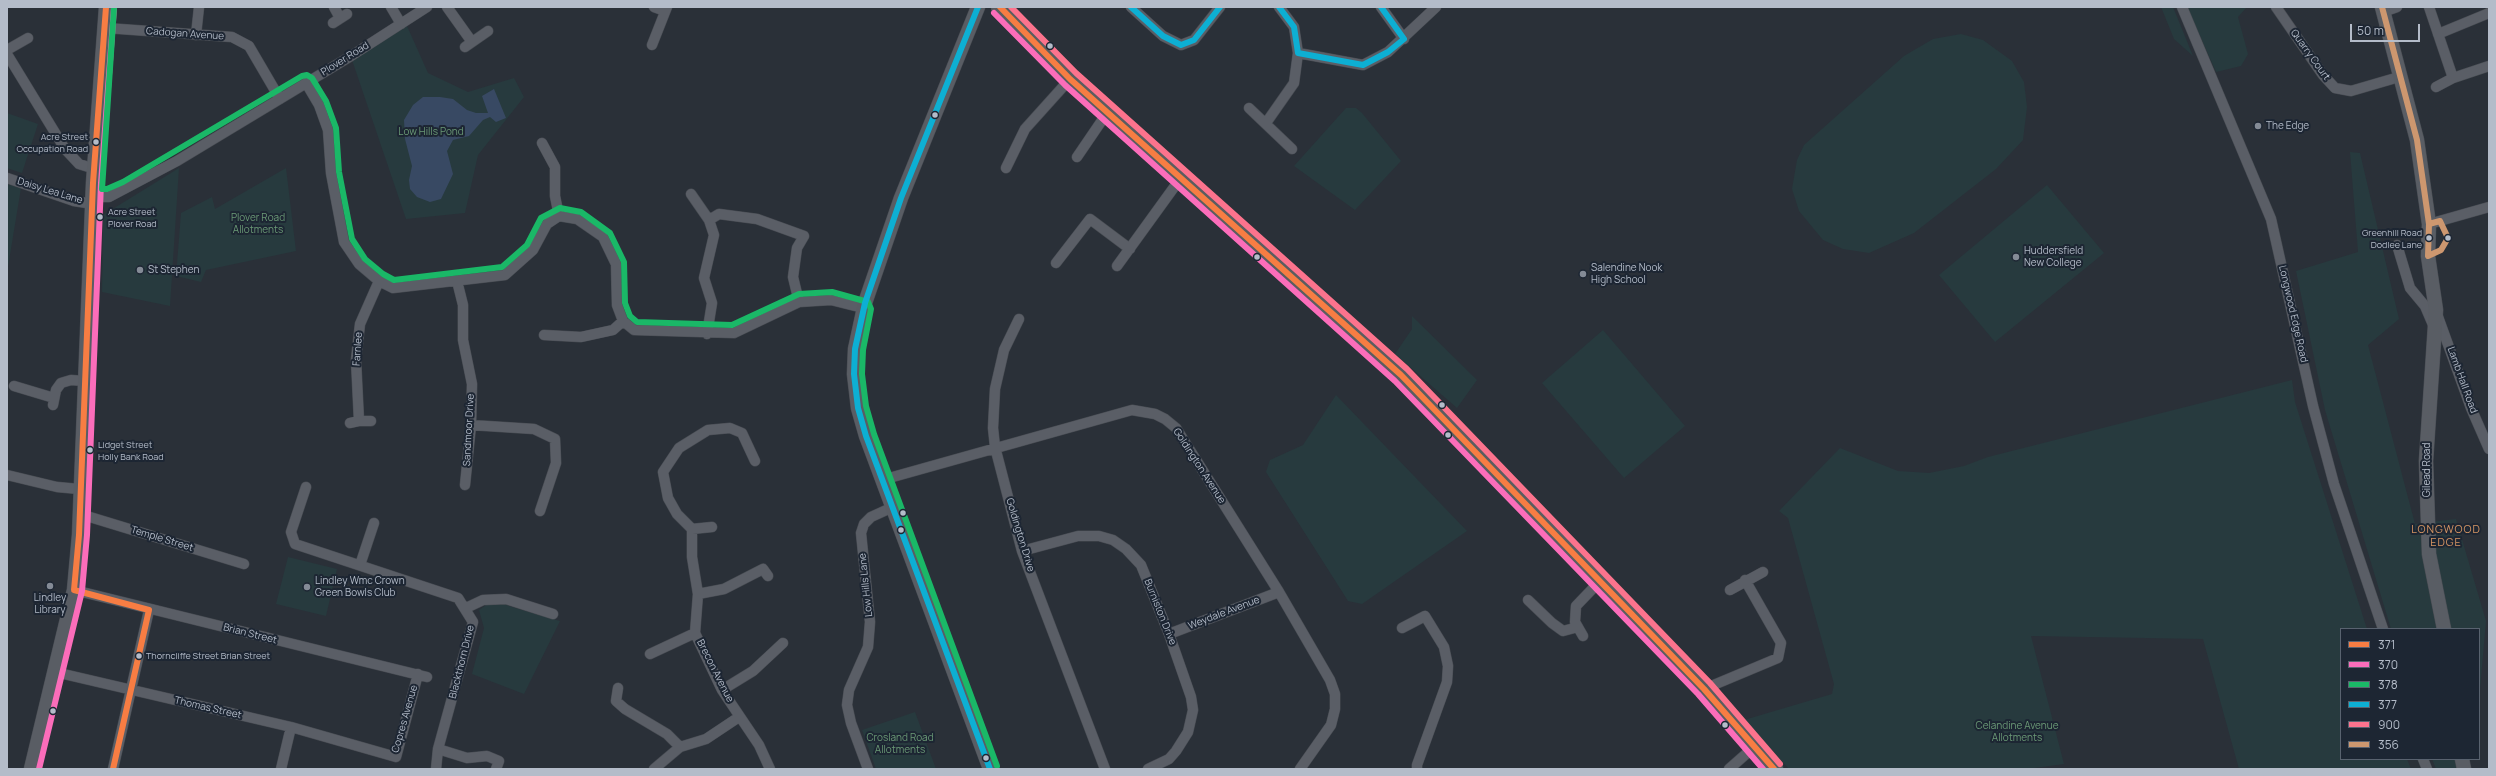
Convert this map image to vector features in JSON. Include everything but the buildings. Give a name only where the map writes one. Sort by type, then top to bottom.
[{"type":"highway","points":[[1000,7],[1070,79],[1107,113],[1402,375],[1704,689],[1774,769]]},
{"type":"street","points":[[31,769],[74,590],[80,514],[79,489],[93,200],[106,28],[106,7]]},
{"type":"street","points":[[196,35],[199,7]]},
{"type":"street","points":[[334,7],[340,18]]},
{"type":"street","points":[[391,7],[401,24]]},
{"type":"street","name":"Plover Road","points":[[93,200],[109,197],[127,189],[280,99],[427,7]]},
{"type":"street","points":[[446,7],[469,45],[488,31]]},
{"type":"street","points":[[652,45],[666,9],[654,7]]},
{"type":"street","points":[[978,7],[901,198],[863,308],[855,349],[854,374],[858,408],[882,480],[990,769]]},
{"type":"street","points":[[1132,7],[1163,36],[1181,45],[1194,40],[1220,7]]},
{"type":"street","points":[[1266,123],[1294,83],[1298,53],[1294,27],[1279,7]]},
{"type":"street","points":[[1381,7],[1404,39]]},
{"type":"street","points":[[1298,53],[1363,65],[1388,52],[1404,39],[1436,7]]},
{"type":"street","name":"Longwood Edge Road","points":[[2182,7],[2271,219],[2290,297],[2313,406],[2334,484],[2383,628]]},
{"type":"street","name":"Quarry Court","points":[[2276,7],[2323,75],[2335,88],[2351,91],[2399,77]]},
{"type":"street","points":[[2382,10],[2397,7]]},
{"type":"street","points":[[2429,7],[2453,78]]},
{"type":"street","name":"Gilead Road","points":[[2382,10],[2417,140],[2435,222],[2428,256],[2436,310],[2426,469],[2429,554],[2444,628]]},
{"type":"street","points":[[2438,34],[2489,13]]},
{"type":"street","name":"Cadogan Avenue","points":[[106,28],[232,37],[249,46],[280,99]]},
{"type":"street","points":[[7,50],[28,38]]},
{"type":"street","points":[[7,54],[65,149],[78,164],[95,168]]},
{"type":"street","points":[[2436,87],[2453,78],[2489,66]]},
{"type":"street","points":[[1006,168],[1025,129],[1070,79]]},
{"type":"street","points":[[306,83],[328,130],[331,173],[344,242],[359,264],[380,281],[393,288],[505,275],[533,250],[547,224],[559,216],[577,220],[603,237],[616,264],[617,305],[623,321],[634,330],[707,334],[734,333],[799,302],[831,300],[863,308]]},
{"type":"street","points":[[1249,108],[1292,149]]},
{"type":"street","points":[[1077,157],[1107,113]]},
{"type":"street","points":[[542,143],[555,167],[555,196],[559,216]]},
{"type":"street","name":"Daisy Lea Lane","points":[[7,178],[74,201],[93,200]]},
{"type":"street","points":[[1117,266],[1180,179]]},
{"type":"street","points":[[691,194],[709,220],[714,235],[704,278],[712,303],[707,334]]},
{"type":"street","points":[[2435,222],[2489,208]]},
{"type":"street","points":[[709,220],[719,214],[757,219],[804,236],[797,248],[793,277],[799,302]]},
{"type":"street","points":[[1056,263],[1090,219],[1130,249]]},
{"type":"street","points":[[2397,245],[2410,288],[2425,306],[2434,327]]},
{"type":"street","name":"Farnlee","points":[[371,421],[354,422],[356,360],[360,324],[380,281]]},
{"type":"street","name":"Sandmoor Drive","points":[[457,281],[463,305],[463,340],[472,384],[471,425],[465,486]]},
{"type":"street","name":"Lamb Hall Road","points":[[2436,310],[2471,408],[2489,449]]},
{"type":"street","name":"Goldington Drive","points":[[1019,319],[1004,350],[995,389],[993,428],[995,447],[1022,551],[1105,769]]},
{"type":"street","points":[[544,336],[581,337],[613,330],[623,321]]},
{"type":"street","points":[[14,386],[54,401],[56,390],[61,383],[71,380],[84,381]]},
{"type":"street","name":"Goldington Avenue","points":[[882,480],[995,447],[1132,410],[1155,414],[1165,419],[1176,428],[1279,592],[1330,680],[1335,694],[1335,709],[1331,725],[1300,769]]},
{"type":"street","points":[[471,425],[534,429],[555,439],[556,463],[540,511]]},
{"type":"street","points":[[712,527],[692,529],[677,514],[668,498],[663,472],[669,460],[679,448],[708,430],[730,428],[742,433],[755,461]]},
{"type":"street","points":[[7,476],[57,487],[79,489]]},
{"type":"street","points":[[306,487],[291,532],[293,541],[300,546],[458,598],[466,608],[483,600],[506,599],[553,614]]},
{"type":"street","name":"Low Hills Lane","points":[[865,768],[847,705],[849,690],[868,647],[870,622],[861,533],[864,524],[871,517],[893,507]]},
{"type":"street","name":"Temple Street","points":[[80,514],[244,564]]},
{"type":"street","points":[[360,565],[374,524]]},
{"type":"street","name":"Brecon Avenue","points":[[692,529],[692,557],[698,594],[695,633],[722,690],[759,745],[770,769]]},
{"type":"street","name":"Burniston Drive","points":[[1022,551],[1078,536],[1099,536],[1113,540],[1126,549],[1141,565],[1169,634],[1191,697],[1193,710],[1188,732],[1180,747],[1169,759],[1148,769]]},
{"type":"street","points":[[698,594],[724,588],[762,569],[768,576]]},
{"type":"street","points":[[1730,590],[1745,580],[1763,572]]},
{"type":"street","points":[[1704,689],[1778,658],[1781,643],[1745,580]]},
{"type":"street","points":[[1528,600],[1552,623],[1563,631],[1580,631],[1574,622],[1576,606],[1600,581]]},
{"type":"street","name":"Brian Street","points":[[74,590],[149,610],[422,676]]},
{"type":"street","name":"Weydale Avenue","points":[[1169,634],[1279,592]]},
{"type":"street","name":"Blackthorn Drive","points":[[436,769],[438,749],[473,622],[466,608]]},
{"type":"street","points":[[113,769],[149,610]]},
{"type":"street","points":[[1402,628],[1425,616],[1444,647],[1448,666],[1447,682],[1417,765],[1417,769]]},
{"type":"street","points":[[650,654],[695,633]]},
{"type":"street","points":[[722,690],[752,672],[783,643]]},
{"type":"street","name":"Thomas Street","points":[[55,672],[131,691],[291,727],[387,754]]},
{"type":"street","name":"Copres Avenue","points":[[387,754],[396,757],[422,676]]},
{"type":"street","points":[[618,688],[616,701],[625,709],[667,734],[680,747]]},
{"type":"street","points":[[654,769],[680,747],[706,739],[739,717]]},
{"type":"street","points":[[281,769],[291,727]]},
{"type":"street","points":[[1729,769],[1754,747]]},
{"type":"street","points":[[438,749],[467,758],[487,756],[499,761],[496,769]]},
{"type":"green space","points":[[2161,7],[2173,7],[2193,56],[2174,39]]},
{"type":"green space","points":[[2187,7],[2247,7],[2238,17],[2248,54],[2241,66],[2216,72]]},
{"type":"green space","name":"Low Hills Pond","points":[[407,26],[428,73],[468,92],[514,78],[524,97],[478,155],[465,213],[406,219],[352,60]]},
{"type":"green space","points":[[1961,34],[1983,40],[2012,61],[2024,82],[2027,107],[2023,140],[1996,169],[1914,233],[1869,253],[1843,249],[1823,240],[1799,211],[1792,189],[1797,160],[1804,145],[1904,56],[1933,39]]},
{"type":"green space","points":[[1346,108],[1356,108],[1362,113],[1401,161],[1355,210],[1294,166]]},
{"type":"green space","points":[[7,113],[38,124],[22,173],[7,168]]},
{"type":"green space","points":[[2350,152],[2360,153],[2399,319],[2368,345],[2415,524],[2456,519],[2486,621],[2480,690],[2480,628],[2391,628],[2325,410],[2296,271],[2358,252]]},
{"type":"green space","points":[[179,168],[170,306],[102,292],[103,215]]},
{"type":"green space","name":"Plover Road Allotments","points":[[286,168],[296,251],[206,270],[201,282],[176,276],[181,213],[212,197],[215,209]]},
{"type":"green space","points":[[7,184],[21,188],[7,273]]},
{"type":"green space","points":[[2047,185],[2104,253],[1995,342],[1939,275]]},
{"type":"green space","points":[[1412,316],[1477,380],[1457,408],[1395,354],[1412,329]]},
{"type":"green space","points":[[1603,330],[1685,426],[1624,478],[1542,383]]},
{"type":"green space","name":"Celandine Avenue Allotments","points":[[2292,380],[2295,402],[2367,628],[2340,628],[2340,760],[2407,760],[2411,769],[2239,769],[2203,639],[2031,636],[2064,764],[2027,769],[1789,769],[1744,720],[1832,694],[1834,684],[1788,518],[1779,511],[1840,448],[1898,471],[1929,473],[1964,466],[1988,457]]},
{"type":"green space","points":[[1336,395],[1467,531],[1362,604],[1348,601],[1266,472],[1270,460],[1303,445]]},
{"type":"green space","name":"Lindley Wmc Crown Green Bowls Club","points":[[288,557],[337,569],[326,616],[276,604]]},
{"type":"green space","points":[[501,602],[509,606],[560,621],[524,694],[472,674],[484,628],[479,610],[489,603]]},
{"type":"green space","name":"Crosland Road Allotments","points":[[915,712],[936,769],[876,769],[862,730]]},
{"type":"green space","points":[[2432,760],[2455,760],[2457,769],[2436,769]]},
{"type":"water","points":[[494,89],[506,118],[496,122],[490,117],[483,120],[469,136],[453,140],[447,151],[453,174],[441,199],[430,202],[417,197],[410,189],[409,180],[412,166],[405,139],[404,120],[413,105],[423,97],[440,97],[453,99],[467,110],[476,113],[488,113],[482,96]]},
{"type":"transit line","name":"371","points":[[106,7],[93,183],[79,535],[74,590],[149,610],[113,769]]},
{"type":"transit line","name":"377","points":[[978,7],[901,198],[865,303],[855,349],[854,374],[858,408],[866,436],[990,769]]},
{"type":"transit line","name":"371","points":[[1000,7],[1070,79],[1401,375],[1704,689],[1774,769]]},
{"type":"transit line","name":"900","points":[[1011,7],[1076,73],[1407,369],[1710,683],[1780,764]]},
{"type":"transit line","name":"377","points":[[1131,7],[1163,36],[1181,45],[1194,40],[1220,7]]},
{"type":"transit line","name":"377","points":[[1279,7],[1294,27],[1298,53],[1363,65],[1388,52],[1404,39],[1381,7]]},
{"type":"transit line","name":"356","points":[[2382,7],[2417,140],[2429,224]]},
{"type":"transit line","name":"370","points":[[39,769],[82,591],[87,535],[101,183],[114,8]]},
{"type":"transit line","name":"378","points":[[114,8],[102,189],[107,189],[123,182],[302,76],[307,75],[312,78],[326,101],[336,128],[339,172],[352,239],[365,259],[383,274],[394,280],[502,267],[527,245],[541,218],[560,208],[581,212],[610,233],[624,262],[625,303],[630,316],[637,322],[732,325],[799,294],[832,292],[868,302],[871,309],[863,350],[862,374],[866,406],[874,434],[997,766]]},
{"type":"transit line","name":"370","points":[[994,13],[1065,85],[1395,381],[1698,694],[1763,769]]},
{"type":"transit line","name":"356","points":[[2440,221],[2448,238],[2441,250],[2428,256],[2429,224],[2440,221]]},
{"type":"place","name":"The Edge","points":[[2258,126]]},
{"type":"place","name":"Acre Street Occupation Road","points":[[96,142]]},
{"type":"place","name":"Acre Street Plover Road","points":[[100,217]]},
{"type":"place","name":"Greenhill Road Dodlee Lane","points":[[2429,238]]},
{"type":"place","name":"Huddersfield New College","points":[[2016,257]]},
{"type":"place","name":"St Stephen","points":[[140,270]]},
{"type":"place","name":"Salendine Nook High School","points":[[1583,274]]},
{"type":"place","name":"Lidget Street Holly Bank Road","points":[[90,450]]},
{"type":"place","name":"Lindley Library","points":[[50,586]]},
{"type":"place","name":"Lindley Wmc Crown Green Bowls Club","points":[[307,587]]},
{"type":"place","name":"Thorncliffe Street Brian Street","points":[[139,656]]},
{"type":"district","name":"LONGWOOD EDGE","points":[[2446,536]]}]
